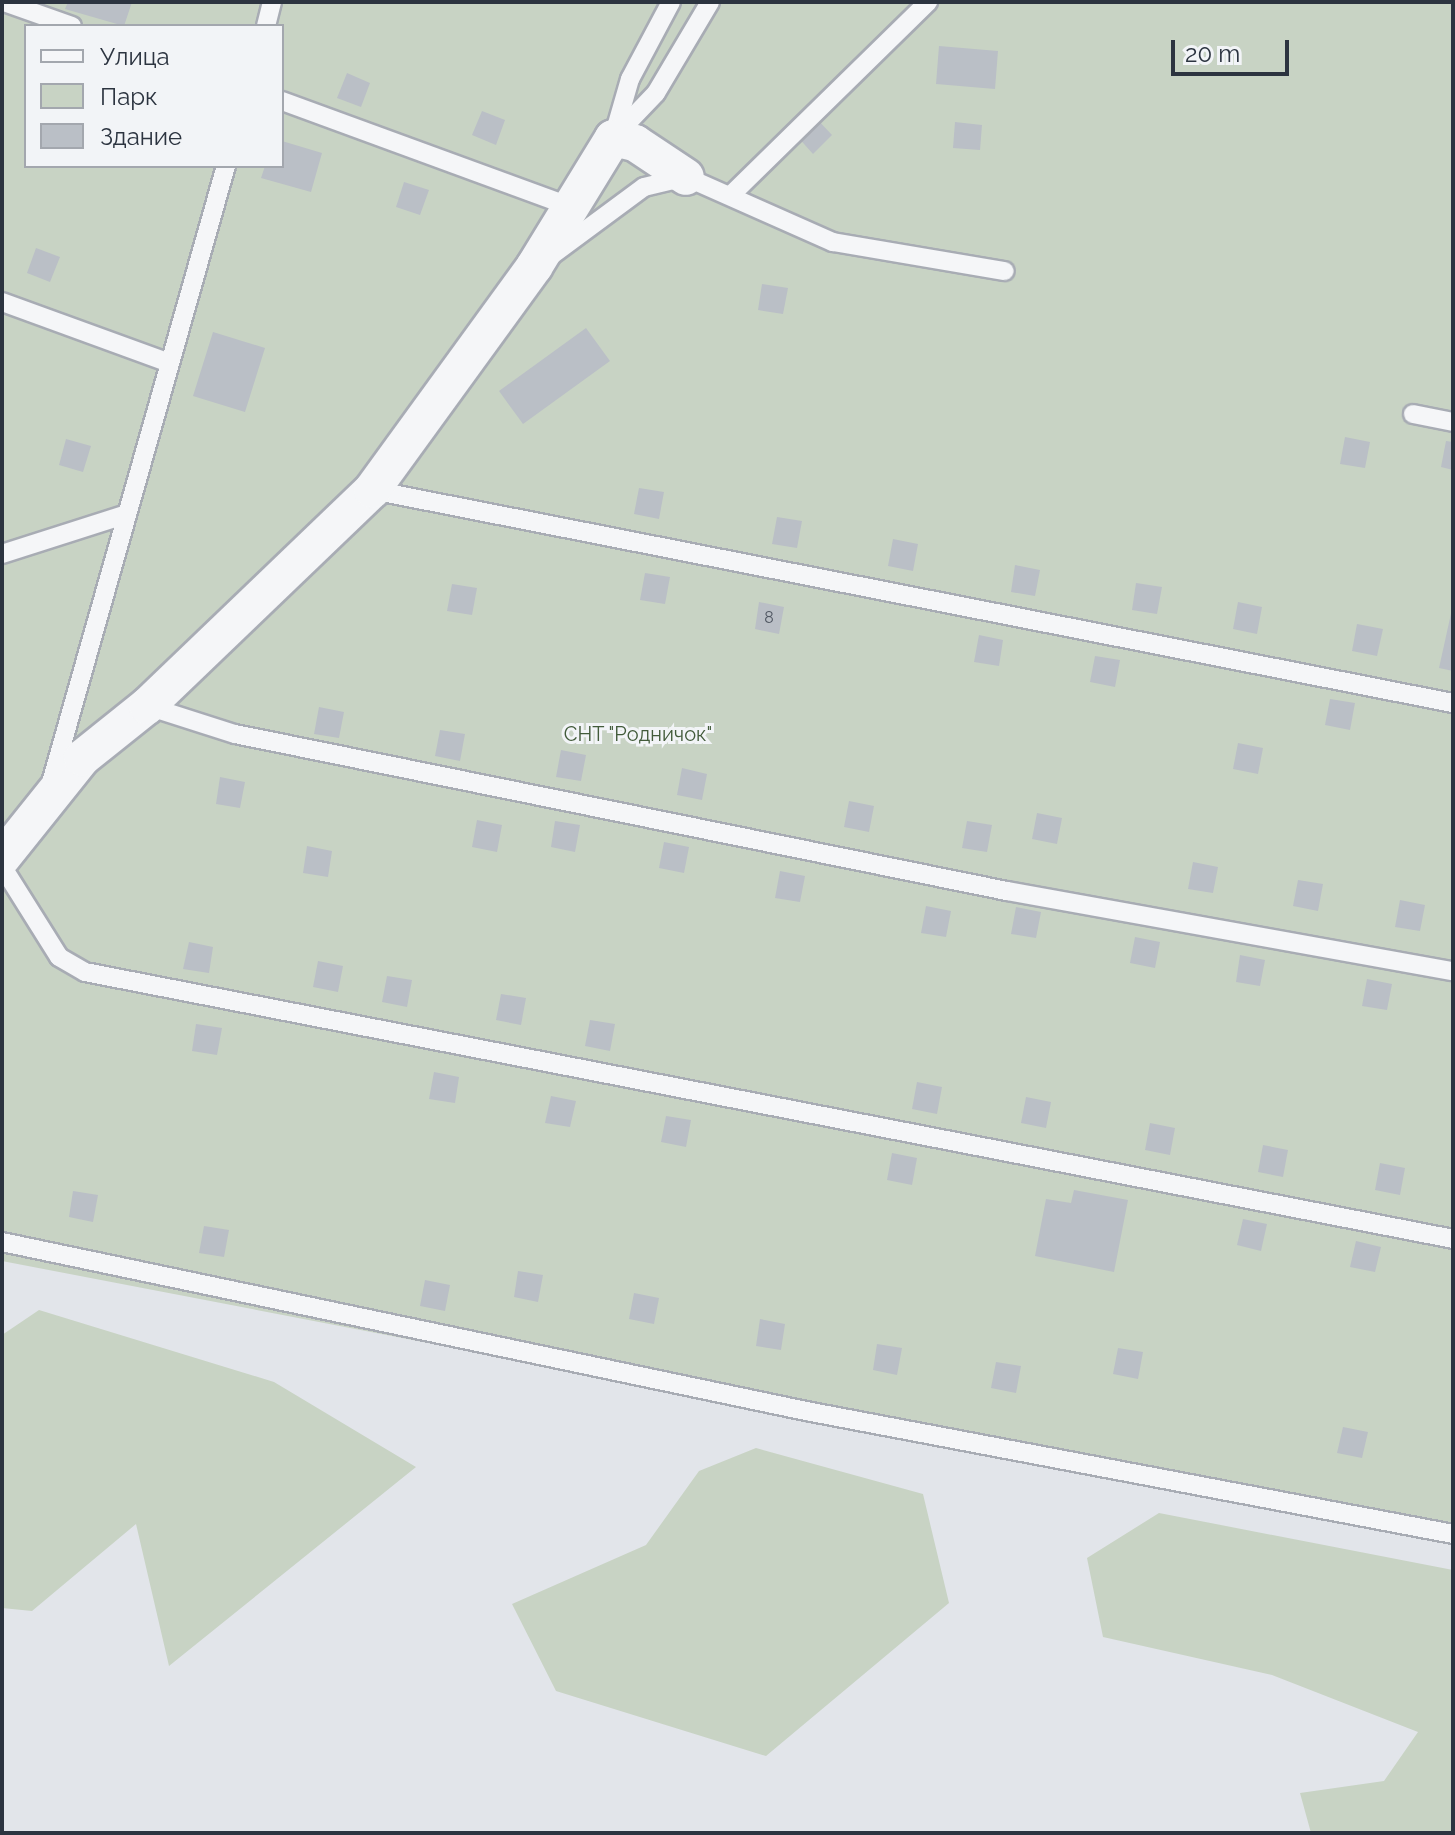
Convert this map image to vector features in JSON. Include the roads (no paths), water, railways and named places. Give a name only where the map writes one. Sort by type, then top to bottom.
[{"type":"street","points":[[2,858],[82,758],[147,706],[372,490],[534,267],[613,138],[635,143],[686,177]]},
{"type":"lane","points":[[4,2],[66,24]]},
{"type":"lane","points":[[266,24],[272,2]]},
{"type":"lane","points":[[613,138],[630,79],[671,2]]},
{"type":"lane","points":[[613,138],[656,93],[710,2]]},
{"type":"lane","points":[[731,195],[928,2]]},
{"type":"lane","points":[[284,102],[571,207]]},
{"type":"lane","points":[[45,806],[167,362],[225,168]]},
{"type":"lane","points":[[534,267],[644,187],[686,177],[833,242],[1005,271]]},
{"type":"lane","points":[[2,302],[167,362]]},
{"type":"lane","points":[[1413,414],[1453,422]]},
{"type":"lane","points":[[372,490],[1453,703]]},
{"type":"lane","points":[[2,554],[127,514]]},
{"type":"lane","points":[[147,706],[235,734],[807,850],[1453,971]]},
{"type":"lane","points":[[2,866],[59,957],[85,972],[1453,1239]]},
{"type":"lane","points":[[2,1242],[806,1411],[1453,1534]]},
{"type":"park label","name":"СНТ \"Родничок\"","points":[[638,734]]}]
